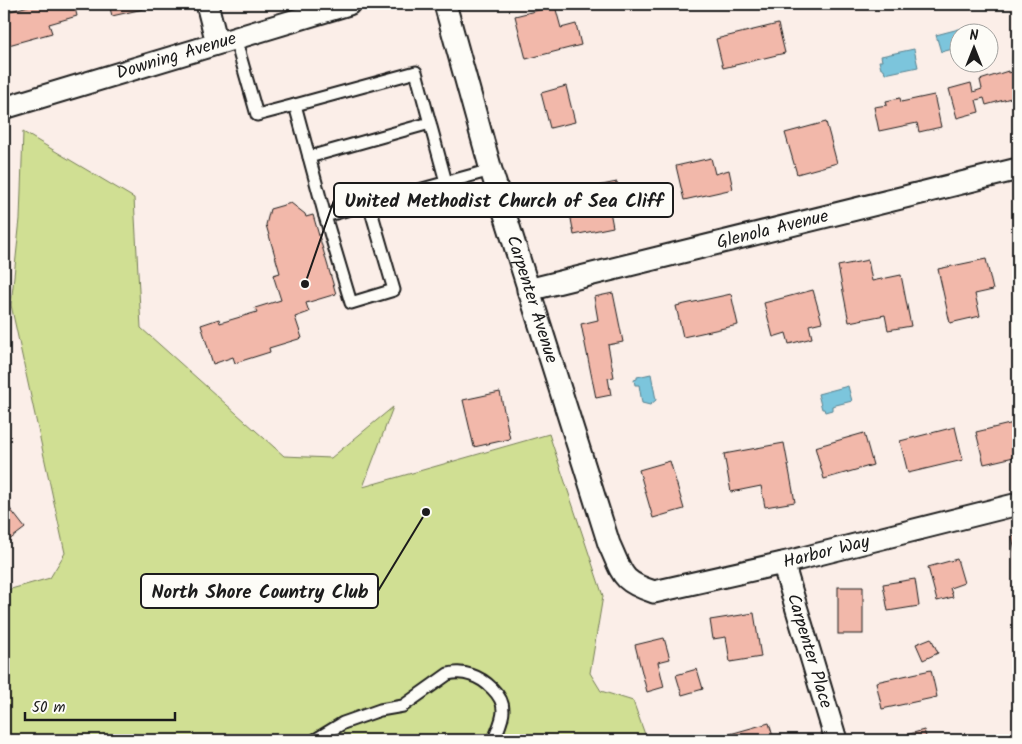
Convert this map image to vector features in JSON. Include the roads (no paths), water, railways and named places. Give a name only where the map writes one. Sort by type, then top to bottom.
[{"type":"street","points":[[207,4],[226,40]]},
{"type":"street","name":"Downing Avenue","points":[[4,108],[349,4]]},
{"type":"street","name":"Carpenter Avenue","points":[[445,4],[491,170],[609,544],[624,577],[636,586]]},
{"type":"street","name":"Glenola Avenue","points":[[528,290],[1018,169]]},
{"type":"street","name":"Harbor Way","points":[[636,586],[654,592],[783,563],[1018,504]]},
{"type":"street","name":"Carpenter Place","points":[[783,563],[836,740]]},
{"type":"lane","points":[[226,40],[256,115],[416,72],[446,182]]},
{"type":"lane","points":[[295,105],[351,303],[394,290],[369,204]]},
{"type":"lane","points":[[309,157],[430,123]]},
{"type":"lane","points":[[325,216],[491,170]]},
{"type":"lane","points":[[315,740],[342,723],[380,710],[403,706],[448,674],[457,672],[472,675],[484,682],[495,691],[501,702],[503,710],[494,740]]},
{"type":"water","points":[[950,31],[950,50],[941,52],[936,35]]},
{"type":"water","points":[[914,49],[918,67],[885,74],[884,69],[881,69],[879,61],[882,61],[881,56]]},
{"type":"water","points":[[651,374],[656,400],[650,405],[642,403],[639,385],[635,385],[634,380],[637,377]]},
{"type":"water","points":[[848,386],[852,401],[832,406],[832,410],[825,412],[822,409],[818,394]]},
{"type":"place","name":"United Methodist Church of Sea Cliff","points":[[305,284]]},
{"type":"place","name":"North Shore Country Club","points":[[426,512]]}]
